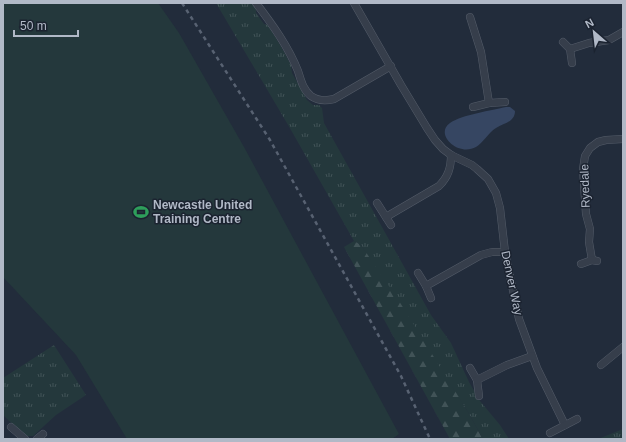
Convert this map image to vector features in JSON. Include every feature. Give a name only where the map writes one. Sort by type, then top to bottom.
[{"type":"street","points":[[256,3],[284,42],[294,61],[304,88],[316,99],[330,100],[338,98],[391,66]]},
{"type":"street","name":"Denver Way","points":[[354,3],[427,128],[439,145],[451,155],[472,165],[483,174],[488,179],[496,193],[500,208],[505,252],[519,320],[532,356],[565,425]]},
{"type":"street","points":[[470,17],[481,52],[489,103]]},
{"type":"street","points":[[570,49],[590,43],[609,40],[623,32]]},
{"type":"street","points":[[563,42],[570,49],[572,63]]},
{"type":"street","points":[[473,107],[489,103],[506,102]]},
{"type":"street","name":"Ryedale","points":[[581,264],[595,261],[589,242],[590,229],[586,214],[584,169],[585,156],[590,148],[598,142],[623,139]]},
{"type":"street","points":[[386,217],[439,186],[443,182],[448,172],[451,164],[451,155]]},
{"type":"street","points":[[377,203],[391,225]]},
{"type":"street","points":[[426,286],[481,255],[492,252],[505,252]]},
{"type":"street","points":[[418,273],[431,298]]},
{"type":"street","points":[[601,365],[623,347]]},
{"type":"street","points":[[477,380],[507,365],[532,356]]},
{"type":"street","points":[[470,368],[477,380],[479,396]]},
{"type":"street","points":[[550,433],[576,419]]},
{"type":"street","points":[[11,427],[25,439]]},
{"type":"green space","name":"Newcastle United Training Centre","points":[[3,3],[158,3],[179,33],[244,147],[399,434],[392,439],[127,439],[76,355],[3,277]]},
{"type":"green space","points":[[216,3],[252,3],[256,9],[256,13],[264,24],[268,25],[291,65],[292,73],[307,100],[313,105],[319,105],[322,108],[324,123],[431,315],[451,343],[469,382],[480,401],[500,425],[509,439],[483,439],[468,412],[361,245],[354,241]]},
{"type":"green space","points":[[354,241],[361,245],[399,301],[468,412],[483,439],[450,439],[344,247]]},
{"type":"green space","points":[[54,345],[86,395],[56,415],[33,436],[25,436],[3,415],[3,378]]},
{"type":"green space","points":[[623,429],[623,439],[598,439]]},
{"type":"water","points":[[510,107],[515,111],[513,118],[493,130],[476,147],[462,149],[450,143],[446,138],[446,128],[455,120],[469,115]]},
{"type":"railway","points":[[182,3],[270,140],[401,376],[430,439]]},
{"type":"place","name":"Newcastle United Training Centre","points":[[141,212]]}]
